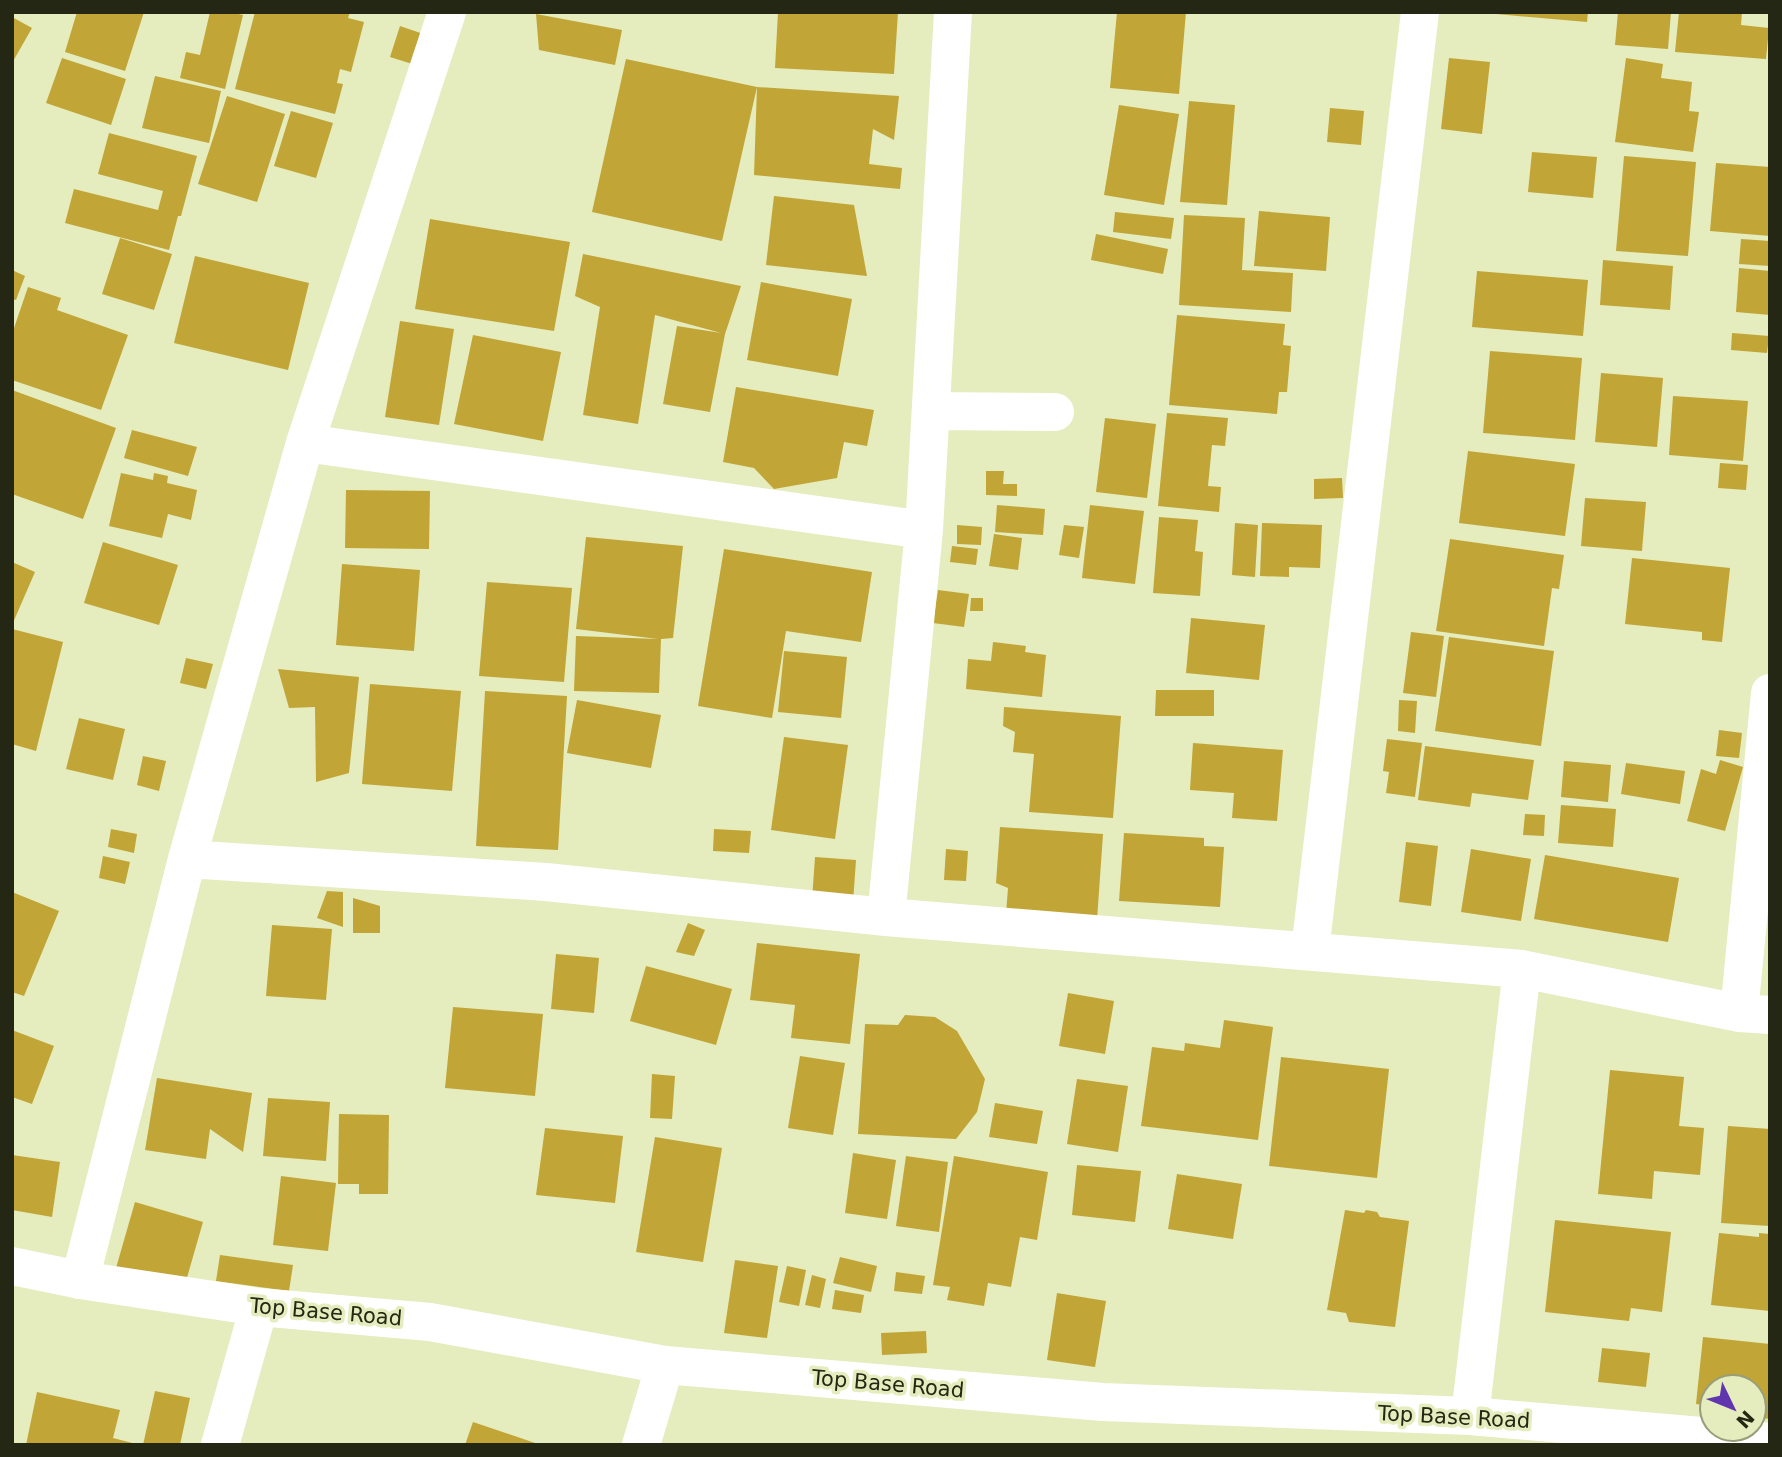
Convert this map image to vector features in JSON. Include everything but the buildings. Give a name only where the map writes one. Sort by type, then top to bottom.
[{"type":"street","points":[[80,1280],[187,859],[305,443],[447,12]]},
{"type":"street","points":[[886,917],[924,530],[953,12]]},
{"type":"street","points":[[1310,951],[1420,12]]},
{"type":"street","points":[[932,411],[1055,412]]},
{"type":"street","points":[[305,443],[924,530]]},
{"type":"street","points":[[187,859],[546,882],[886,917],[1522,969],[1754,1014],[1770,693]]},
{"type":"street","points":[[1480,1427],[1522,969]]},
{"type":"street","name":"Top Base Road","points":[[12,1266],[80,1280],[259,1307],[430,1322],[664,1365],[1103,1402],[1480,1427],[1770,1442]]},
{"type":"street","points":[[220,1445],[259,1307]]},
{"type":"street","points":[[641,1445],[664,1365]]}]
